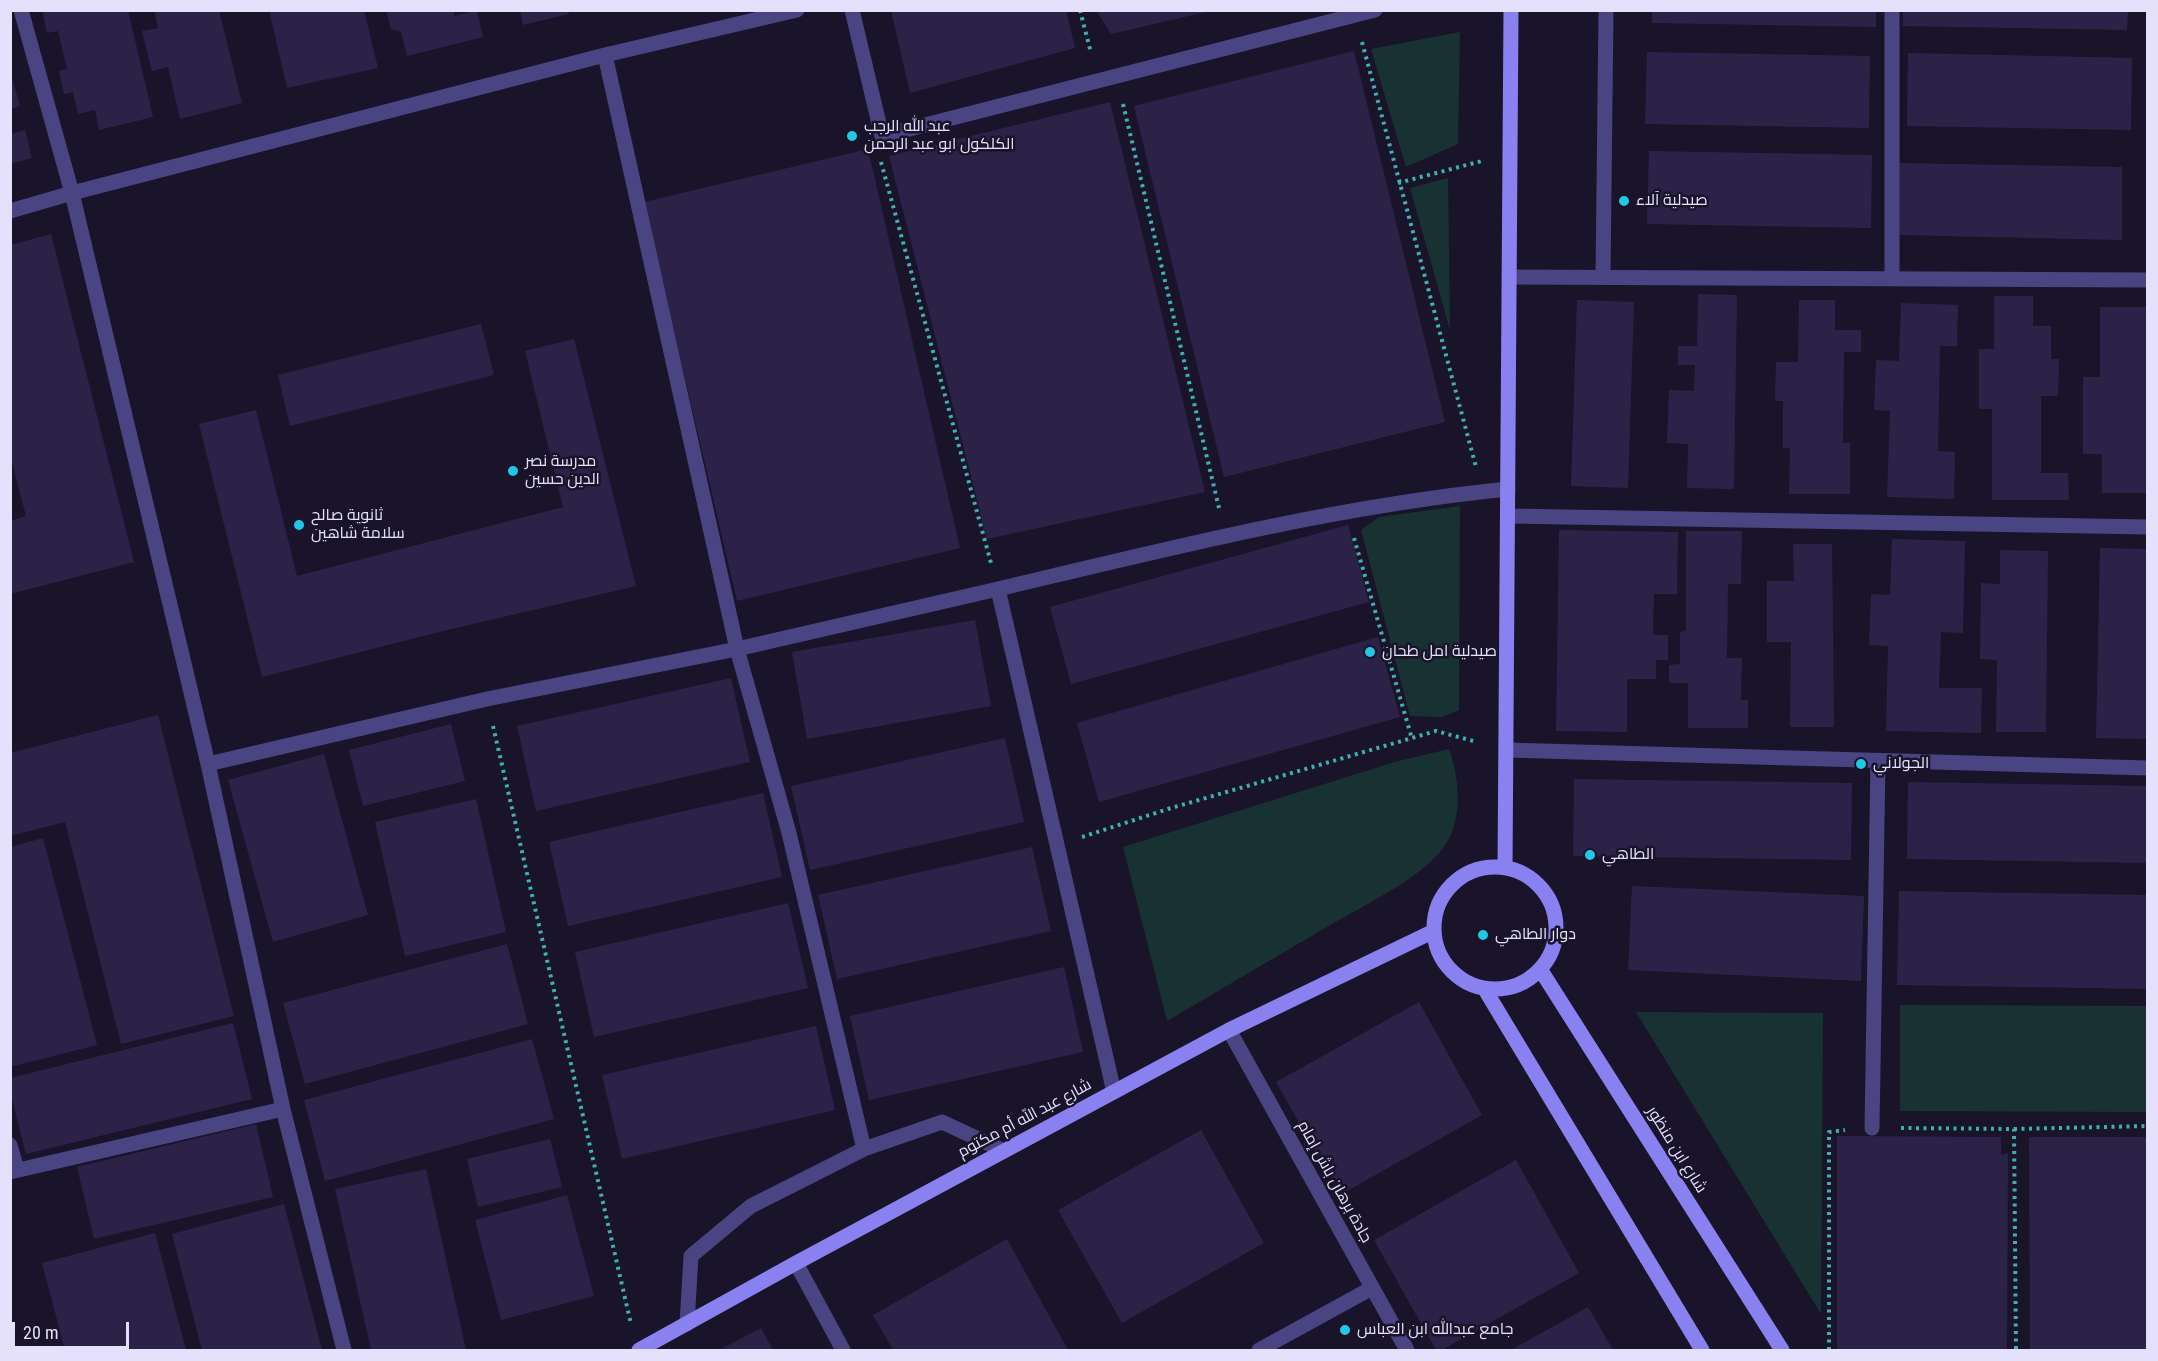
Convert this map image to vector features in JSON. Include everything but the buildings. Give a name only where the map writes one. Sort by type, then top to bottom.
[{"type":"main road","points":[[1504,867],[1509,516],[1511,10]]},
{"type":"main road","points":[[1486,866],[1504,867],[1522,873],[1538,884],[1549,899],[1555,916],[1556,935],[1551,953],[1540,969],[1524,982],[1505,988],[1484,988],[1465,981],[1449,968],[1438,951],[1434,931],[1436,913],[1442,896],[1454,882],[1469,872],[1486,866]]},
{"type":"main road","name":"شارع عبد اللّه أم مكتوم","points":[[640,1350],[796,1263],[1229,1030],[1434,931]]},
{"type":"main road","name":"شارع ابن منظور","points":[[1540,969],[1782,1350]]},
{"type":"main road","points":[[1484,988],[1702,1350]]},
{"type":"street","points":[[21,10],[72,193],[208,764],[283,1109],[344,1350]]},
{"type":"street","points":[[10,211],[605,55],[797,10]]},
{"type":"street","points":[[852,10],[882,136],[1097,79],[1375,10]]},
{"type":"street","points":[[1604,278],[1606,10]]},
{"type":"street","points":[[1892,10],[1892,279]]},
{"type":"street","points":[[605,55],[737,649],[789,833],[864,1149]]},
{"type":"street","points":[[1509,278],[2148,280]]},
{"type":"street","points":[[208,764],[487,699],[737,649],[1226,535],[1347,513],[1482,491],[1508,489]]},
{"type":"street","points":[[1509,516],[2148,527]]},
{"type":"street","points":[[998,589],[1114,1092]]},
{"type":"street","points":[[1507,750],[2148,768]]},
{"type":"street","points":[[1872,1128],[1878,761]]},
{"type":"street","name":"جادة برهان باش إمام","points":[[1229,1030],[1407,1350]]},
{"type":"street","points":[[10,1145],[14,1171],[283,1109]]},
{"type":"street","points":[[687,1324],[691,1256],[751,1206],[864,1149],[942,1122],[1004,1151]]},
{"type":"street","points":[[796,1263],[843,1350]]},
{"type":"street","points":[[1259,1350],[1372,1288]]},
{"type":"path","points":[[1080,10],[1097,79]]},
{"type":"path","points":[[1354,15],[1482,491]]},
{"type":"path","points":[[1116,75],[1226,535]]},
{"type":"path","points":[[882,136],[878,152],[998,589]]},
{"type":"path","points":[[1398,183],[1510,154]]},
{"type":"path","points":[[1347,513],[1412,739]]},
{"type":"path","points":[[487,699],[634,1339],[640,1350]]},
{"type":"path","points":[[1057,845],[1168,808],[1436,731],[1507,750]]},
{"type":"path","points":[[1829,1350],[1829,1132],[1872,1128],[2014,1129],[2148,1126]]},
{"type":"path","points":[[2014,1129],[2016,1350]]},
{"type":"green space","points":[[1460,32],[1458,144],[1406,167],[1371,49]]},
{"type":"green space","points":[[1448,178],[1450,330],[1410,188]]},
{"type":"green space","points":[[1460,506],[1459,710],[1442,717],[1410,716],[1361,530],[1379,517]]},
{"type":"green space","points":[[1449,749],[1457,783],[1455,820],[1447,842],[1425,867],[1395,888],[1167,1021],[1123,847],[1398,761]]},
{"type":"green space","points":[[1900,1005],[2147,1006],[2147,1112],[1900,1111]]},
{"type":"green space","points":[[1636,1012],[1823,1013],[1821,1314]]},
{"type":"place","name":"عبد الله الرجب الكلكول ابو عبد الرحمن","points":[[852,136]]},
{"type":"place","name":"صيدلية آلاء","points":[[1624,201]]},
{"type":"place","name":"مدرسة نصر الدين حسين","points":[[513,471]]},
{"type":"place","name":"ثانوية صالح سلامة شاهين","points":[[299,525]]},
{"type":"place","name":"صيدلية امل طحان","points":[[1370,652]]},
{"type":"place","name":"الجولاني","points":[[1861,764]]},
{"type":"place","name":"الطاهي","points":[[1590,855]]},
{"type":"place","name":"دوار الطاهي","points":[[1483,935]]},
{"type":"place","name":"جامع عبدالله ابن العباس","points":[[1345,1330]]}]
